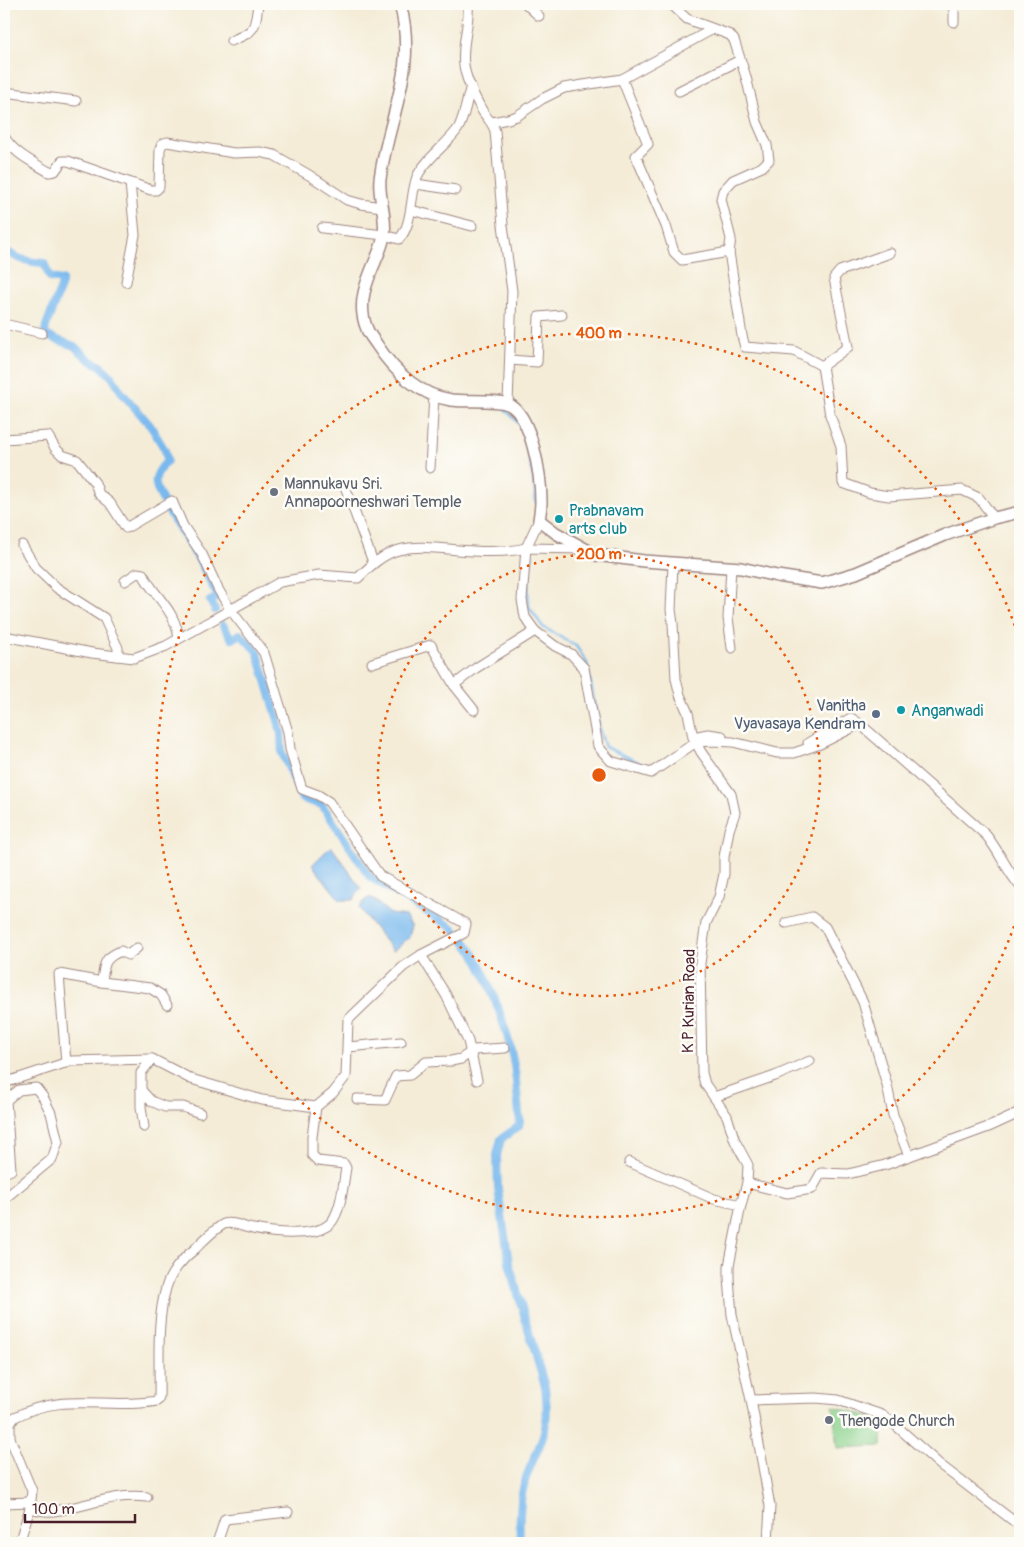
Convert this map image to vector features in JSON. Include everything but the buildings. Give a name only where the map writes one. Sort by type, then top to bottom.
[{"type":"main road","points":[[400,4],[404,19],[404,78],[380,181],[384,235],[366,281],[362,298],[367,330],[386,360],[417,387],[450,400],[508,404],[517,412],[525,422],[535,452],[541,501],[539,520],[556,533],[596,555],[673,564],[741,568],[822,583],[856,573],[945,535],[994,518],[1020,512]]},
{"type":"street","points":[[231,41],[250,33],[256,22],[258,4]]},
{"type":"street","points":[[468,4],[469,15],[463,56],[464,66],[484,114],[492,122],[495,131],[503,225],[512,290],[508,404]]},
{"type":"street","points":[[526,4],[539,16]]},
{"type":"street","points":[[671,4],[688,19],[730,35],[734,40],[757,122],[767,145],[769,160],[762,167],[733,180],[723,191],[721,199],[731,239],[729,252],[742,336],[746,347],[794,351],[822,366]]},
{"type":"street","points":[[954,4],[954,22]]},
{"type":"street","points":[[492,122],[508,120],[517,116],[542,99],[564,88],[622,79],[713,29]]},
{"type":"street","points":[[679,91],[740,60]]},
{"type":"street","points":[[622,79],[648,144],[636,156],[666,226],[674,252],[682,260],[729,252]]},
{"type":"street","points":[[322,228],[384,235],[400,239],[403,236],[411,210],[417,177],[458,128],[471,86]]},
{"type":"street","points":[[4,92],[76,101]]},
{"type":"street","points":[[4,136],[8,145],[49,172],[55,171],[62,161],[68,161],[151,190],[156,190],[159,187],[160,149],[162,144],[167,142],[234,153],[259,152],[274,155],[347,200],[382,207]]},
{"type":"street","points":[[126,282],[135,235],[130,183]]},
{"type":"street","points":[[416,184],[456,190]]},
{"type":"street","points":[[411,210],[472,226]]},
{"type":"street","points":[[822,366],[848,347],[834,278],[840,271],[890,253]]},
{"type":"street","points":[[510,360],[537,362],[539,317],[562,315]]},
{"type":"street","points":[[4,324],[42,333]]},
{"type":"street","points":[[822,366],[830,415],[841,446],[843,483],[870,493],[889,496],[962,490],[978,498],[994,518]]},
{"type":"street","points":[[430,468],[434,395]]},
{"type":"street","points":[[4,439],[48,436],[62,455],[77,460],[94,483],[99,494],[110,503],[126,528],[172,501],[183,526],[202,554],[228,611],[264,653],[288,732],[290,749],[302,789],[318,795],[329,802],[380,876],[466,924],[464,933],[421,955],[403,967],[348,1020],[346,1076],[332,1093],[316,1107],[312,1137],[312,1155],[316,1160],[344,1164],[346,1168],[340,1202],[333,1221],[319,1229],[288,1234],[232,1224],[223,1225],[185,1257],[169,1279],[166,1287],[159,1323],[159,1398],[156,1401],[52,1404],[15,1416],[10,1424],[7,1437],[32,1491],[20,1540],[17,1543]]},
{"type":"street","points":[[346,489],[373,562]]},
{"type":"street","points":[[539,520],[526,548],[522,608],[525,617],[535,631],[555,646],[571,654],[584,668],[598,746],[611,761],[650,773],[694,740],[733,742],[777,753],[794,753],[820,744],[860,724],[986,835],[997,849],[1011,876],[1020,886]]},
{"type":"street","points":[[22,545],[36,568],[57,588],[104,618],[118,648],[118,656]]},
{"type":"street","points":[[4,636],[92,653],[134,658],[166,646],[280,582],[319,575],[358,578],[373,562],[398,550],[423,547],[474,551],[514,551],[526,548],[584,550]]},
{"type":"street","name":"K P Kurian Road","points":[[673,564],[671,610],[676,679],[680,695],[688,713],[694,740],[731,794],[735,813],[729,830],[724,857],[724,874],[719,897],[706,923],[700,964],[702,1074],[705,1084],[727,1116],[735,1141],[748,1165],[747,1183],[729,1266],[729,1278],[732,1315],[751,1400],[770,1506],[768,1543]]},
{"type":"street","points":[[730,568],[728,599],[732,648]]},
{"type":"street","points":[[125,581],[137,573],[144,574],[149,585],[163,602],[176,624],[179,638]]},
{"type":"street","points":[[454,685],[476,668],[535,631]]},
{"type":"street","points":[[372,663],[431,645],[454,685],[474,710]]},
{"type":"street","points":[[786,922],[812,917],[825,927],[863,1002],[887,1085],[893,1115],[909,1156]]},
{"type":"street","points":[[102,982],[105,963],[111,955],[121,951],[128,956],[137,948]]},
{"type":"street","points":[[421,955],[446,995],[468,1041],[477,1080]]},
{"type":"street","points":[[66,1063],[58,974],[150,988],[161,995],[167,1005]]},
{"type":"street","points":[[348,1047],[401,1042]]},
{"type":"street","points":[[358,1099],[384,1100],[396,1076],[410,1075],[426,1062],[452,1061],[471,1054],[474,1050],[505,1048]]},
{"type":"street","points":[[4,1083],[71,1061],[152,1060],[190,1079],[262,1100],[316,1107]]},
{"type":"street","points":[[144,1127],[141,1107],[140,1073],[152,1060]]},
{"type":"street","points":[[714,1097],[775,1076],[810,1061]]},
{"type":"street","points":[[4,1173],[12,1170],[5,1101],[19,1090],[36,1088],[51,1113],[58,1142],[52,1159],[4,1199]]},
{"type":"street","points":[[140,1090],[152,1101],[165,1108],[183,1108],[200,1113]]},
{"type":"street","points":[[747,1183],[787,1192],[812,1189],[821,1173],[848,1174],[885,1165],[991,1126],[1015,1115],[1020,1110]]},
{"type":"street","points":[[629,1162],[714,1198],[741,1205]]},
{"type":"street","points":[[751,1400],[816,1398],[838,1400],[882,1415],[961,1482],[1020,1526]]},
{"type":"street","points":[[4,1503],[30,1505],[52,1512],[105,1499],[129,1495],[147,1496]]},
{"type":"street","points":[[217,1543],[225,1519],[288,1512]]},
{"type":"green space","points":[[833,1406],[883,1420],[882,1446],[837,1448]]},
{"type":"water","points":[[331,846],[361,888],[353,900],[340,900],[312,865]]},
{"type":"water","points":[[371,897],[390,914],[406,916],[413,926],[410,937],[393,951],[359,908],[365,900]]},
{"type":"waterway","points":[[4,249],[22,259],[44,263],[50,278],[62,280],[45,332],[47,336],[74,346],[90,360],[101,366],[150,425],[165,450],[167,461],[159,471],[156,480],[157,490],[163,501]]},
{"type":"waterway","points":[[504,408],[520,425]]},
{"type":"waterway","points":[[525,439],[536,503]]},
{"type":"waterway","points":[[167,509],[200,562],[218,597],[210,601],[215,610]]},
{"type":"waterway","points":[[532,555],[528,591],[529,607],[543,627],[576,646],[587,663],[600,732],[605,747],[645,765],[655,766]]},
{"type":"waterway","points":[[223,625],[232,639],[240,634],[257,651],[278,720],[282,753],[302,799],[322,805],[370,877],[453,928],[456,932]]},
{"type":"waterway","points":[[463,939],[479,964],[494,996],[510,1045],[514,1067],[520,1121],[519,1126],[501,1139],[497,1155],[498,1189],[509,1263],[545,1387],[547,1404],[545,1430],[523,1489],[520,1512],[520,1543]]},
{"type":"place","name":"Mannukavu Sri. Annapoorneshwari Temple","points":[[274,492]]},
{"type":"place","name":"Prabnavam arts club","points":[[559,519]]},
{"type":"place","name":"Anganwadi","points":[[901,710]]},
{"type":"place","name":"Vanitha Vyavasaya Kendram","points":[[876,714]]},
{"type":"place","name":"Thengode Church","points":[[829,1420]]}]
